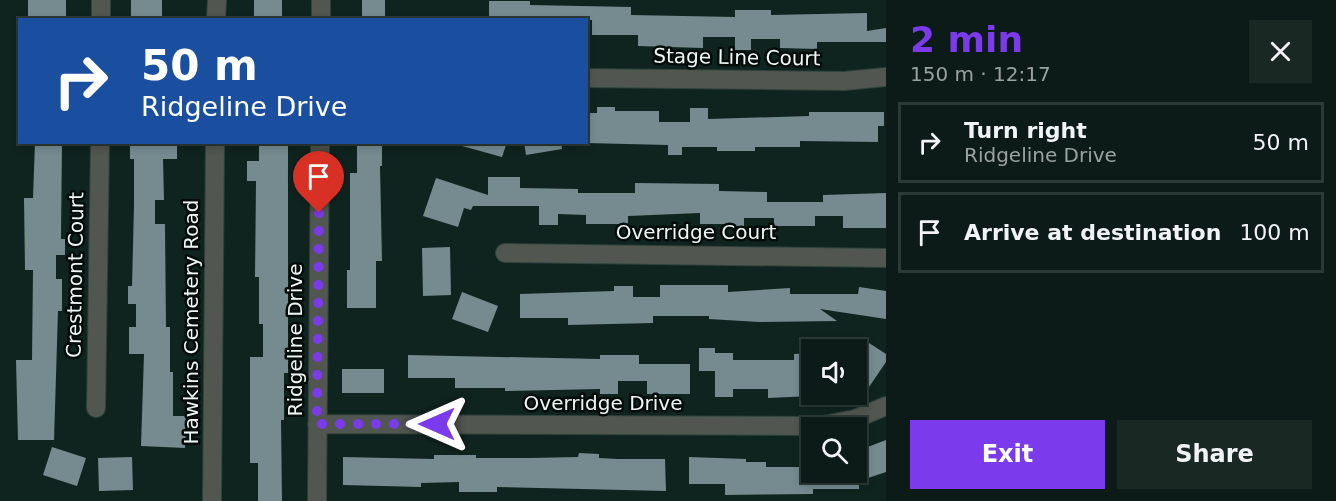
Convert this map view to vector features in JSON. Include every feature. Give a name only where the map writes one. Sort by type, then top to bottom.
[{"type":"street","points":[[101,0],[101,18]]},
{"type":"street","points":[[216,0],[216,18]]},
{"type":"street","points":[[321,0],[321,18]]},
{"type":"street","name":"Stage Line Court","points":[[588,78],[844,81],[886,77]]},
{"type":"street","name":"Crestmont Court","points":[[96,408],[100,144]]},
{"type":"street","name":"Hawkins Cemetery Road","points":[[212,501],[215,144]]},
{"type":"street","name":"Ridgeline Drive","points":[[317,501],[320,144]]},
{"type":"street","name":"Overridge Court","points":[[505,253],[886,258]]},
{"type":"street","name":"Overridge Drive","points":[[317,424],[819,426],[855,419],[886,406]]},
{"type":"building","points":[[28,0],[66,0],[66,18],[28,18]]},
{"type":"building","points":[[131,0],[162,0],[162,18],[131,18]]},
{"type":"building","points":[[254,0],[282,0],[282,18],[254,18]]},
{"type":"building","points":[[362,0],[385,0],[385,18],[362,18]]},
{"type":"building","points":[[489,1],[530,1],[530,5],[631,7],[631,15],[735,17],[735,10],[771,10],[771,15],[867,13],[867,31],[886,28],[886,42],[817,42],[817,49],[780,48],[780,39],[751,39],[751,50],[735,50],[735,37],[703,37],[703,48],[638,46],[638,35],[592,35],[592,20],[588,18],[489,18]]},
{"type":"building","points":[[597,107],[615,107],[615,111],[659,111],[659,122],[690,122],[690,108],[708,108],[708,119],[809,116],[809,112],[884,112],[884,126],[878,126],[878,142],[800,141],[800,147],[755,147],[755,151],[717,151],[717,147],[682,147],[682,155],[668,155],[668,145],[588,143],[588,113],[597,113]]},
{"type":"building","points":[[35,144],[62,144],[61,239],[65,239],[65,255],[56,255],[56,279],[62,279],[62,311],[58,311],[54,440],[18,440],[16,360],[32,360],[33,270],[25,270],[24,198],[33,198]]},
{"type":"building","points":[[130,144],[177,144],[177,159],[163,159],[164,200],[155,200],[155,224],[165,224],[166,327],[170,327],[173,416],[186,416],[185,448],[141,446],[144,354],[129,354],[129,327],[136,327],[136,304],[128,304],[128,286],[132,286],[134,206],[134,159],[130,159]]},
{"type":"building","points":[[357,144],[382,144],[382,166],[380,166],[382,261],[376,261],[376,308],[347,308],[347,270],[350,270],[350,173],[357,173]]},
{"type":"building","points":[[462,144],[506,144],[502,157],[462,146]]},
{"type":"building","points":[[524,144],[561,144],[562,149],[526,155]]},
{"type":"building","points":[[259,145],[288,145],[288,373],[284,373],[284,420],[281,420],[282,501],[258,501],[258,463],[250,463],[250,357],[263,357],[263,324],[259,324],[259,277],[255,277],[256,181],[247,181],[247,161],[259,161]]},
{"type":"building","points":[[488,177],[520,177],[520,188],[578,189],[578,193],[635,193],[635,183],[719,184],[719,191],[767,192],[767,202],[823,202],[823,195],[886,193],[886,228],[843,228],[843,216],[815,216],[815,226],[774,226],[774,218],[744,218],[744,226],[700,224],[700,213],[628,216],[628,224],[586,224],[586,215],[558,214],[558,225],[539,225],[539,206],[473,206],[471,210],[464,208],[458,227],[423,216],[436,178],[488,195]]},
{"type":"building","points":[[450,247],[451,295],[423,296],[422,248]]},
{"type":"building","points":[[660,285],[728,285],[728,292],[790,288],[790,294],[858,294],[859,287],[886,291],[886,319],[820,309],[837,321],[759,322],[709,319],[709,316],[653,316],[653,323],[568,325],[568,318],[520,318],[520,294],[614,291],[614,286],[633,286],[633,297],[660,297]]},
{"type":"building","points":[[462,292],[498,306],[488,332],[452,319]]},
{"type":"building","points":[[867,342],[886,354],[886,362],[867,390]]},
{"type":"building","points":[[699,348],[715,348],[715,353],[733,353],[733,360],[794,360],[794,354],[801,354],[801,396],[768,398],[768,389],[733,389],[733,397],[715,397],[715,371],[699,371]]},
{"type":"building","points":[[408,355],[600,359],[600,355],[639,355],[639,364],[690,364],[690,394],[647,394],[647,381],[618,381],[618,394],[600,394],[600,389],[505,391],[505,388],[455,388],[455,378],[408,378]]},
{"type":"building","points":[[342,369],[384,369],[384,393],[342,393]]},
{"type":"building","points":[[886,440],[886,472],[867,478],[867,458],[869,458],[867,447]]},
{"type":"building","points":[[52,447],[86,458],[77,486],[43,475]]},
{"type":"building","points":[[579,453],[599,454],[599,458],[665,459],[666,491],[497,487],[497,492],[459,492],[459,482],[421,483],[421,487],[343,485],[343,457],[434,459],[434,455],[476,455],[476,458],[530,458],[578,457]]},
{"type":"building","points":[[132,457],[133,490],[99,491],[98,458]]},
{"type":"building","points":[[689,457],[746,459],[746,462],[766,462],[766,467],[801,467],[801,483],[859,483],[859,489],[813,489],[813,494],[725,495],[725,484],[689,484]]},
{"type":"route","points":[[319,213],[317,424],[437,424]]}]
